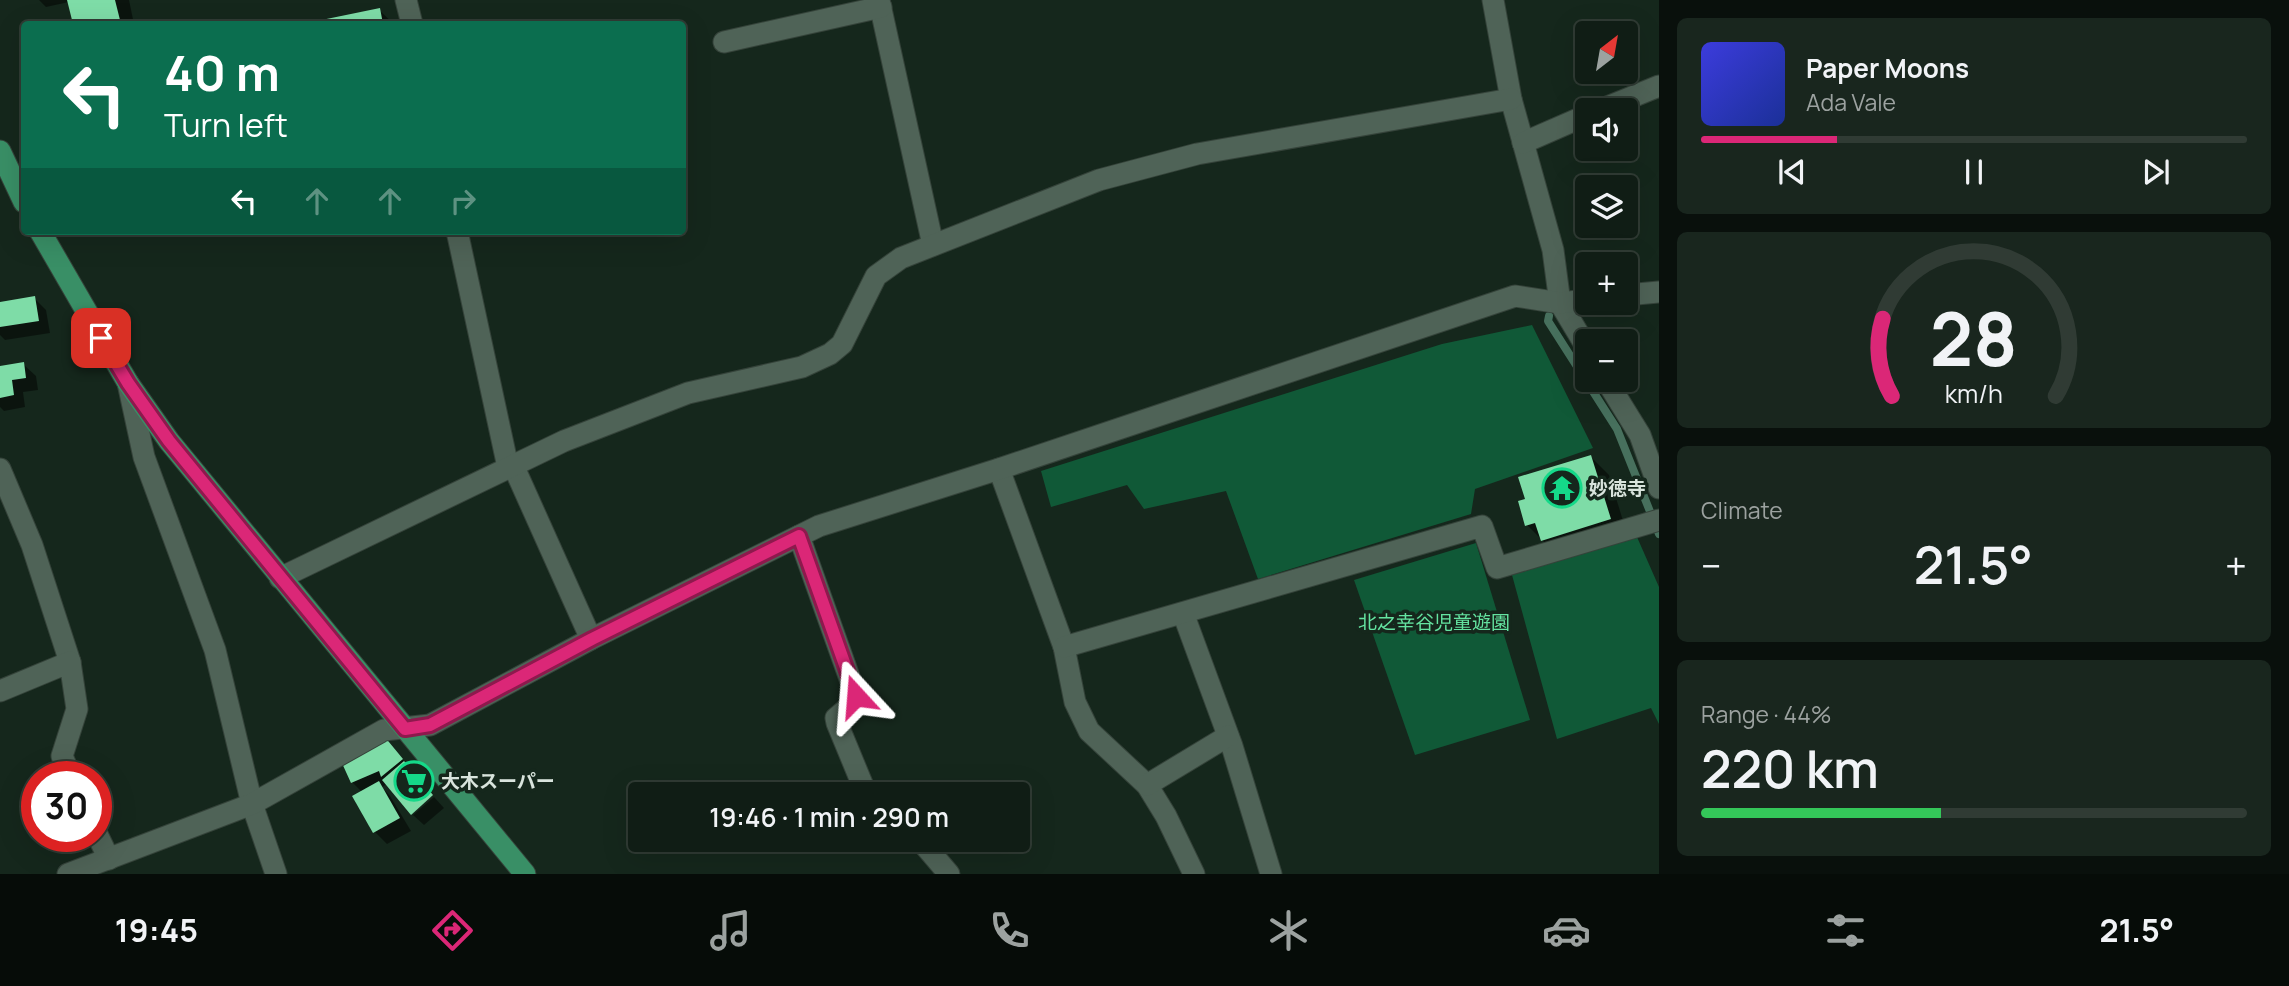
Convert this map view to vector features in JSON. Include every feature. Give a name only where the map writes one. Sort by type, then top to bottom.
[{"type":"main road","points":[[0,151],[21,196]]},
{"type":"main road","points":[[42,235],[128,383],[169,441],[525,874]]},
{"type":"street","points":[[407,0],[411,21]]},
{"type":"street","points":[[1493,0],[1511,99],[1553,250],[1560,303],[1576,329]]},
{"type":"street","points":[[724,42],[880,4],[933,245]]},
{"type":"street","points":[[1630,98],[1659,86]]},
{"type":"street","points":[[280,578],[564,441],[688,393],[802,367],[830,354],[847,336],[876,276],[901,258],[1098,180],[1197,154],[1511,99]]},
{"type":"street","points":[[1523,143],[1575,121]]},
{"type":"street","points":[[458,235],[511,466],[592,639]]},
{"type":"street","points":[[1638,294],[1659,292]]},
{"type":"street","points":[[68,874],[252,804],[384,730],[430,725],[592,639],[819,526],[999,469],[1516,296],[1560,303],[1575,301]]},
{"type":"street","points":[[128,383],[144,457],[215,650],[252,804],[276,874]]},
{"type":"street","points":[[1613,392],[1640,435],[1659,488]]},
{"type":"street","points":[[0,469],[32,545],[69,663],[77,709],[62,756],[64,761]]},
{"type":"street","points":[[999,469],[1064,647],[1075,702],[1089,732],[1147,785],[1166,816],[1194,874]]},
{"type":"street","points":[[1064,647],[1482,526],[1497,568],[1651,522]]},
{"type":"street","points":[[799,536],[856,696],[856,701],[836,718],[836,723],[861,782]]},
{"type":"street","points":[[1183,613],[1228,736],[1271,874]]},
{"type":"street","points":[[0,691],[69,663]]},
{"type":"street","points":[[1147,785],[1228,736]]},
{"type":"street","points":[[106,852],[109,859]]},
{"type":"street","points":[[930,852],[949,874]]},
{"type":"green space","points":[[1532,325],[1593,448],[1475,489],[1471,514],[1258,579],[1226,491],[1144,509],[1127,485],[1051,507],[1041,471],[1442,344]]},
{"type":"green space","points":[[1637,537],[1659,587],[1659,724],[1651,708],[1557,739],[1512,575]]},
{"type":"green space","name":"北之幸谷児童遊園","points":[[1476,543],[1530,720],[1415,755],[1354,580]]},
{"type":"building","points":[[67,0],[115,0],[120,21],[72,21]]},
{"type":"building","points":[[380,8],[382,21],[317,21]]},
{"type":"building","points":[[35,296],[39,321],[0,327],[0,302]]},
{"type":"building","points":[[24,362],[26,378],[12,380],[14,395],[0,398],[0,366]]},
{"type":"building","name":"妙徳寺","points":[[1591,455],[1611,519],[1541,541],[1535,523],[1525,526],[1518,501],[1525,499],[1518,477]]},
{"type":"building","points":[[384,736],[403,759],[381,777],[379,771],[351,783],[341,761]]},
{"type":"building","points":[[404,761],[433,795],[411,815],[382,780]]},
{"type":"building","points":[[379,781],[400,818],[373,833],[352,796]]},
{"type":"waterway","points":[[1549,316],[1548,321],[1617,429],[1659,534]]},
{"type":"place","name":"妙徳寺","points":[[1562,488]]},
{"type":"place","name":"大木スーパー","points":[[414,781]]},
{"type":"route","points":[[101,338],[128,383],[169,441],[405,729],[430,725],[592,639],[799,536],[856,696]]}]
